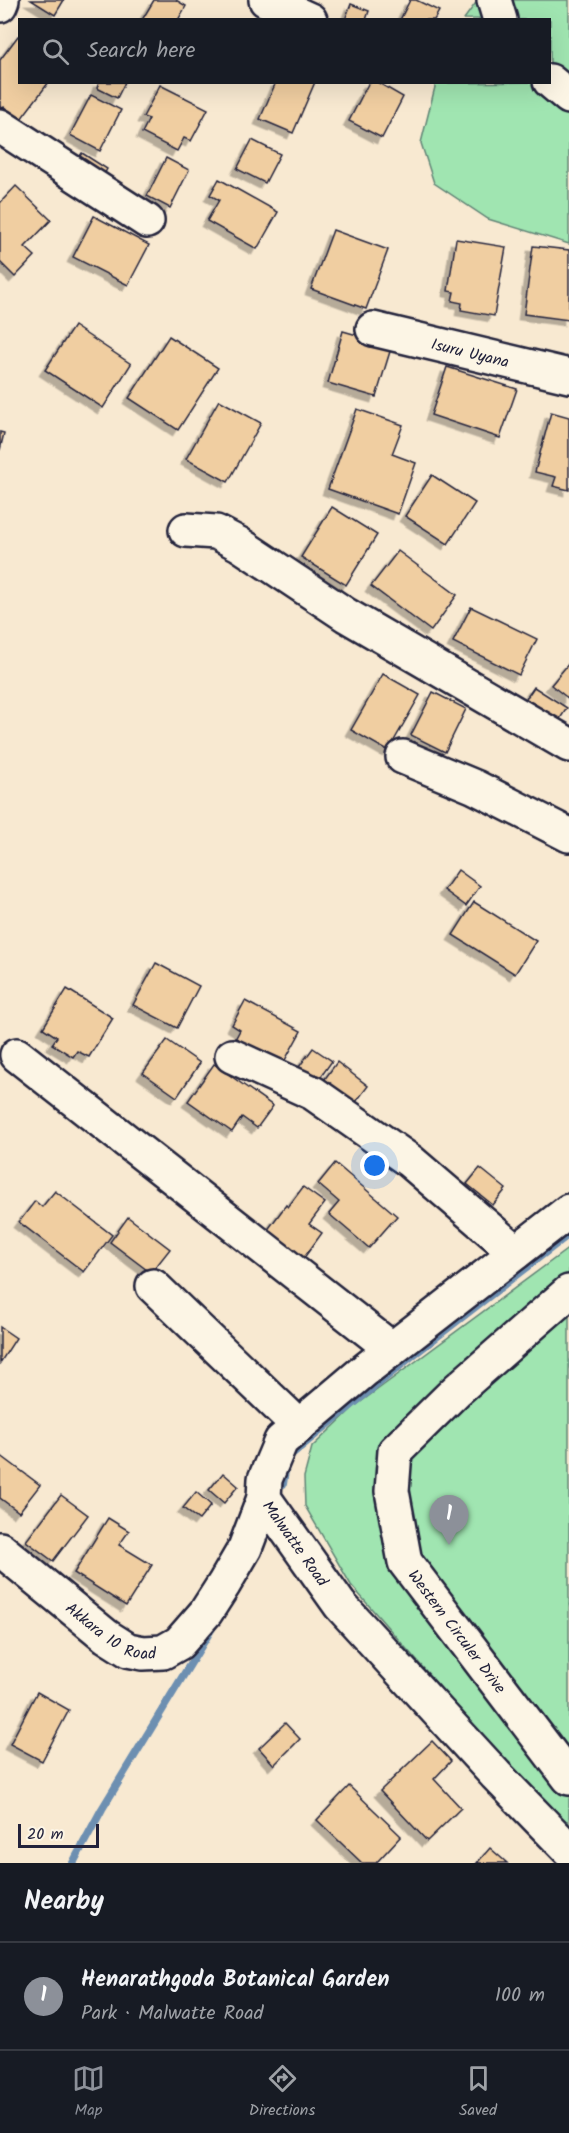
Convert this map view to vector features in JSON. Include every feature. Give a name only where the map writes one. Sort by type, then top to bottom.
[{"type":"street","points":[[0,4],[2,0]]},
{"type":"street","points":[[266,0],[306,18]]},
{"type":"street","points":[[494,0],[499,18]]},
{"type":"street","points":[[551,82],[569,96]]},
{"type":"street","points":[[0,126],[147,221]]},
{"type":"street","name":"Isuru Uyana","points":[[373,329],[569,376]]},
{"type":"street","points":[[186,530],[216,532],[239,544],[346,615],[569,746]]},
{"type":"street","points":[[404,757],[475,787],[569,835]]},
{"type":"street","points":[[17,1055],[392,1349]]},
{"type":"street","points":[[232,1056],[313,1093],[410,1161],[516,1252]]},
{"type":"street","name":"Malwatte Road","points":[[569,1211],[392,1349],[281,1441],[265,1479],[264,1498],[340,1605],[496,1775],[569,1850]]},
{"type":"street","points":[[153,1286],[299,1426]]},
{"type":"street","name":"Western Circuler Drive","points":[[569,1292],[457,1390],[395,1451],[392,1491],[405,1562],[569,1778]]},
{"type":"street","name":"Akkara 10 Road","points":[[0,1549],[106,1636],[128,1650],[143,1653],[163,1652],[179,1643],[206,1612],[245,1548],[264,1498]]},
{"type":"green space","points":[[478,0],[569,0],[569,244],[488,219],[434,183],[421,143],[436,84],[551,84],[551,18],[465,18]]},
{"type":"green space","points":[[569,1248],[569,1828],[499,1755],[351,1585],[305,1506],[304,1477],[312,1447],[354,1407]]},
{"type":"building","points":[[31,0],[64,0],[55,15]]},
{"type":"building","points":[[154,0],[176,0],[186,6],[179,18],[143,18]]},
{"type":"building","points":[[410,0],[416,0],[439,11],[435,18],[401,18]]},
{"type":"building","points":[[351,4],[369,11],[367,18],[346,18]]},
{"type":"building","points":[[18,36],[18,84],[47,84],[21,119],[0,106],[0,60]]},
{"type":"building","points":[[98,84],[124,84],[117,98],[97,88]]},
{"type":"building","points":[[275,84],[314,84],[293,133],[260,119]]},
{"type":"building","points":[[368,84],[380,84],[403,97],[382,138],[349,121]]},
{"type":"building","points":[[160,85],[208,109],[191,141],[184,138],[177,151],[142,133],[149,119],[143,117]]},
{"type":"building","points":[[91,95],[121,110],[100,151],[70,135]]},
{"type":"building","points":[[252,140],[280,154],[265,183],[237,169]]},
{"type":"building","points":[[82,153],[107,169],[98,185],[72,168]]},
{"type":"building","points":[[166,158],[189,170],[170,208],[147,196]]},
{"type":"building","points":[[219,179],[278,212],[257,249],[207,221],[219,200],[210,195]]},
{"type":"building","points":[[16,186],[51,220],[25,247],[35,256],[15,277],[0,262],[0,203]]},
{"type":"building","points":[[94,216],[149,245],[128,285],[73,257]]},
{"type":"building","points":[[333,230],[388,250],[366,309],[311,289]]},
{"type":"building","points":[[456,239],[506,247],[494,316],[461,310],[462,303],[452,301],[454,292],[448,291]]},
{"type":"building","points":[[533,246],[569,250],[569,320],[524,314]]},
{"type":"building","points":[[74,326],[131,364],[103,408],[45,370]]},
{"type":"building","points":[[343,331],[392,345],[376,397],[328,383]]},
{"type":"building","points":[[169,336],[218,368],[178,430],[129,398]]},
{"type":"building","points":[[447,367],[517,389],[500,438],[431,415]]},
{"type":"building","points":[[219,400],[261,423],[228,482],[186,459]]},
{"type":"building","points":[[357,409],[403,425],[392,454],[416,463],[398,514],[328,489]]},
{"type":"building","points":[[551,412],[569,417],[569,490],[553,486],[556,477],[535,472]]},
{"type":"building","points":[[0,432],[4,433],[0,450]]},
{"type":"building","points":[[432,475],[475,503],[448,544],[405,516]]},
{"type":"building","points":[[332,507],[377,535],[346,585],[301,557]]},
{"type":"building","points":[[398,551],[457,595],[431,631],[371,586]]},
{"type":"building","points":[[471,607],[537,639],[519,675],[453,642]]},
{"type":"building","points":[[569,663],[569,699],[551,685]]},
{"type":"building","points":[[383,674],[420,695],[388,751],[351,730]]},
{"type":"building","points":[[534,687],[567,708],[554,728],[521,706]]},
{"type":"building","points":[[433,692],[466,709],[445,752],[411,735]]},
{"type":"building","points":[[458,870],[480,886],[466,906],[444,890]]},
{"type":"building","points":[[474,902],[536,941],[515,974],[453,935]]},
{"type":"building","points":[[156,963],[199,986],[177,1028],[133,1005]]},
{"type":"building","points":[[67,989],[113,1018],[89,1057],[77,1051],[73,1057],[52,1044],[57,1037],[43,1028]]},
{"type":"building","points":[[245,1001],[301,1031],[279,1071],[232,1045],[240,1030],[232,1025]]},
{"type":"building","points":[[167,1040],[200,1063],[177,1097],[143,1073]]},
{"type":"building","points":[[313,1048],[332,1061],[315,1085],[296,1071]]},
{"type":"building","points":[[337,1062],[368,1086],[350,1110],[319,1087]]},
{"type":"building","points":[[214,1064],[273,1106],[257,1128],[242,1117],[232,1132],[188,1101]]},
{"type":"building","points":[[335,1163],[397,1216],[369,1248],[329,1214],[339,1202],[318,1184]]},
{"type":"building","points":[[480,1168],[506,1189],[493,1205],[467,1184]]},
{"type":"building","points":[[303,1187],[325,1203],[309,1224],[322,1233],[301,1262],[264,1235],[286,1205],[288,1207]]},
{"type":"building","points":[[55,1191],[112,1235],[84,1272],[19,1222],[35,1201],[42,1207]]},
{"type":"building","points":[[128,1217],[170,1249],[151,1273],[110,1242]]},
{"type":"building","points":[[0,1327],[16,1338],[0,1363]]},
{"type":"building","points":[[0,1455],[40,1485],[19,1512],[0,1498]]},
{"type":"building","points":[[223,1473],[238,1486],[224,1503],[209,1490]]},
{"type":"building","points":[[196,1492],[211,1505],[199,1520],[183,1508]]},
{"type":"building","points":[[61,1495],[88,1515],[53,1561],[26,1541]]},
{"type":"building","points":[[108,1518],[129,1531],[119,1545],[152,1565],[126,1606],[74,1573]]},
{"type":"building","points":[[37,1692],[69,1710],[42,1761],[10,1744]]},
{"type":"building","points":[[285,1723],[300,1739],[274,1765],[259,1748]]},
{"type":"building","points":[[432,1741],[451,1761],[434,1779],[461,1808],[427,1841],[380,1791]]},
{"type":"building","points":[[349,1786],[401,1836],[376,1863],[362,1863],[317,1820]]},
{"type":"building","points":[[490,1848],[507,1863],[477,1863]]},
{"type":"waterway","points":[[283,1484],[287,1458],[417,1352],[569,1234]]},
{"type":"waterway","points":[[73,1863],[102,1809],[214,1625]]},
{"type":"place","name":"Henarathgoda Botanical Garden","points":[[449,1545]]}]
